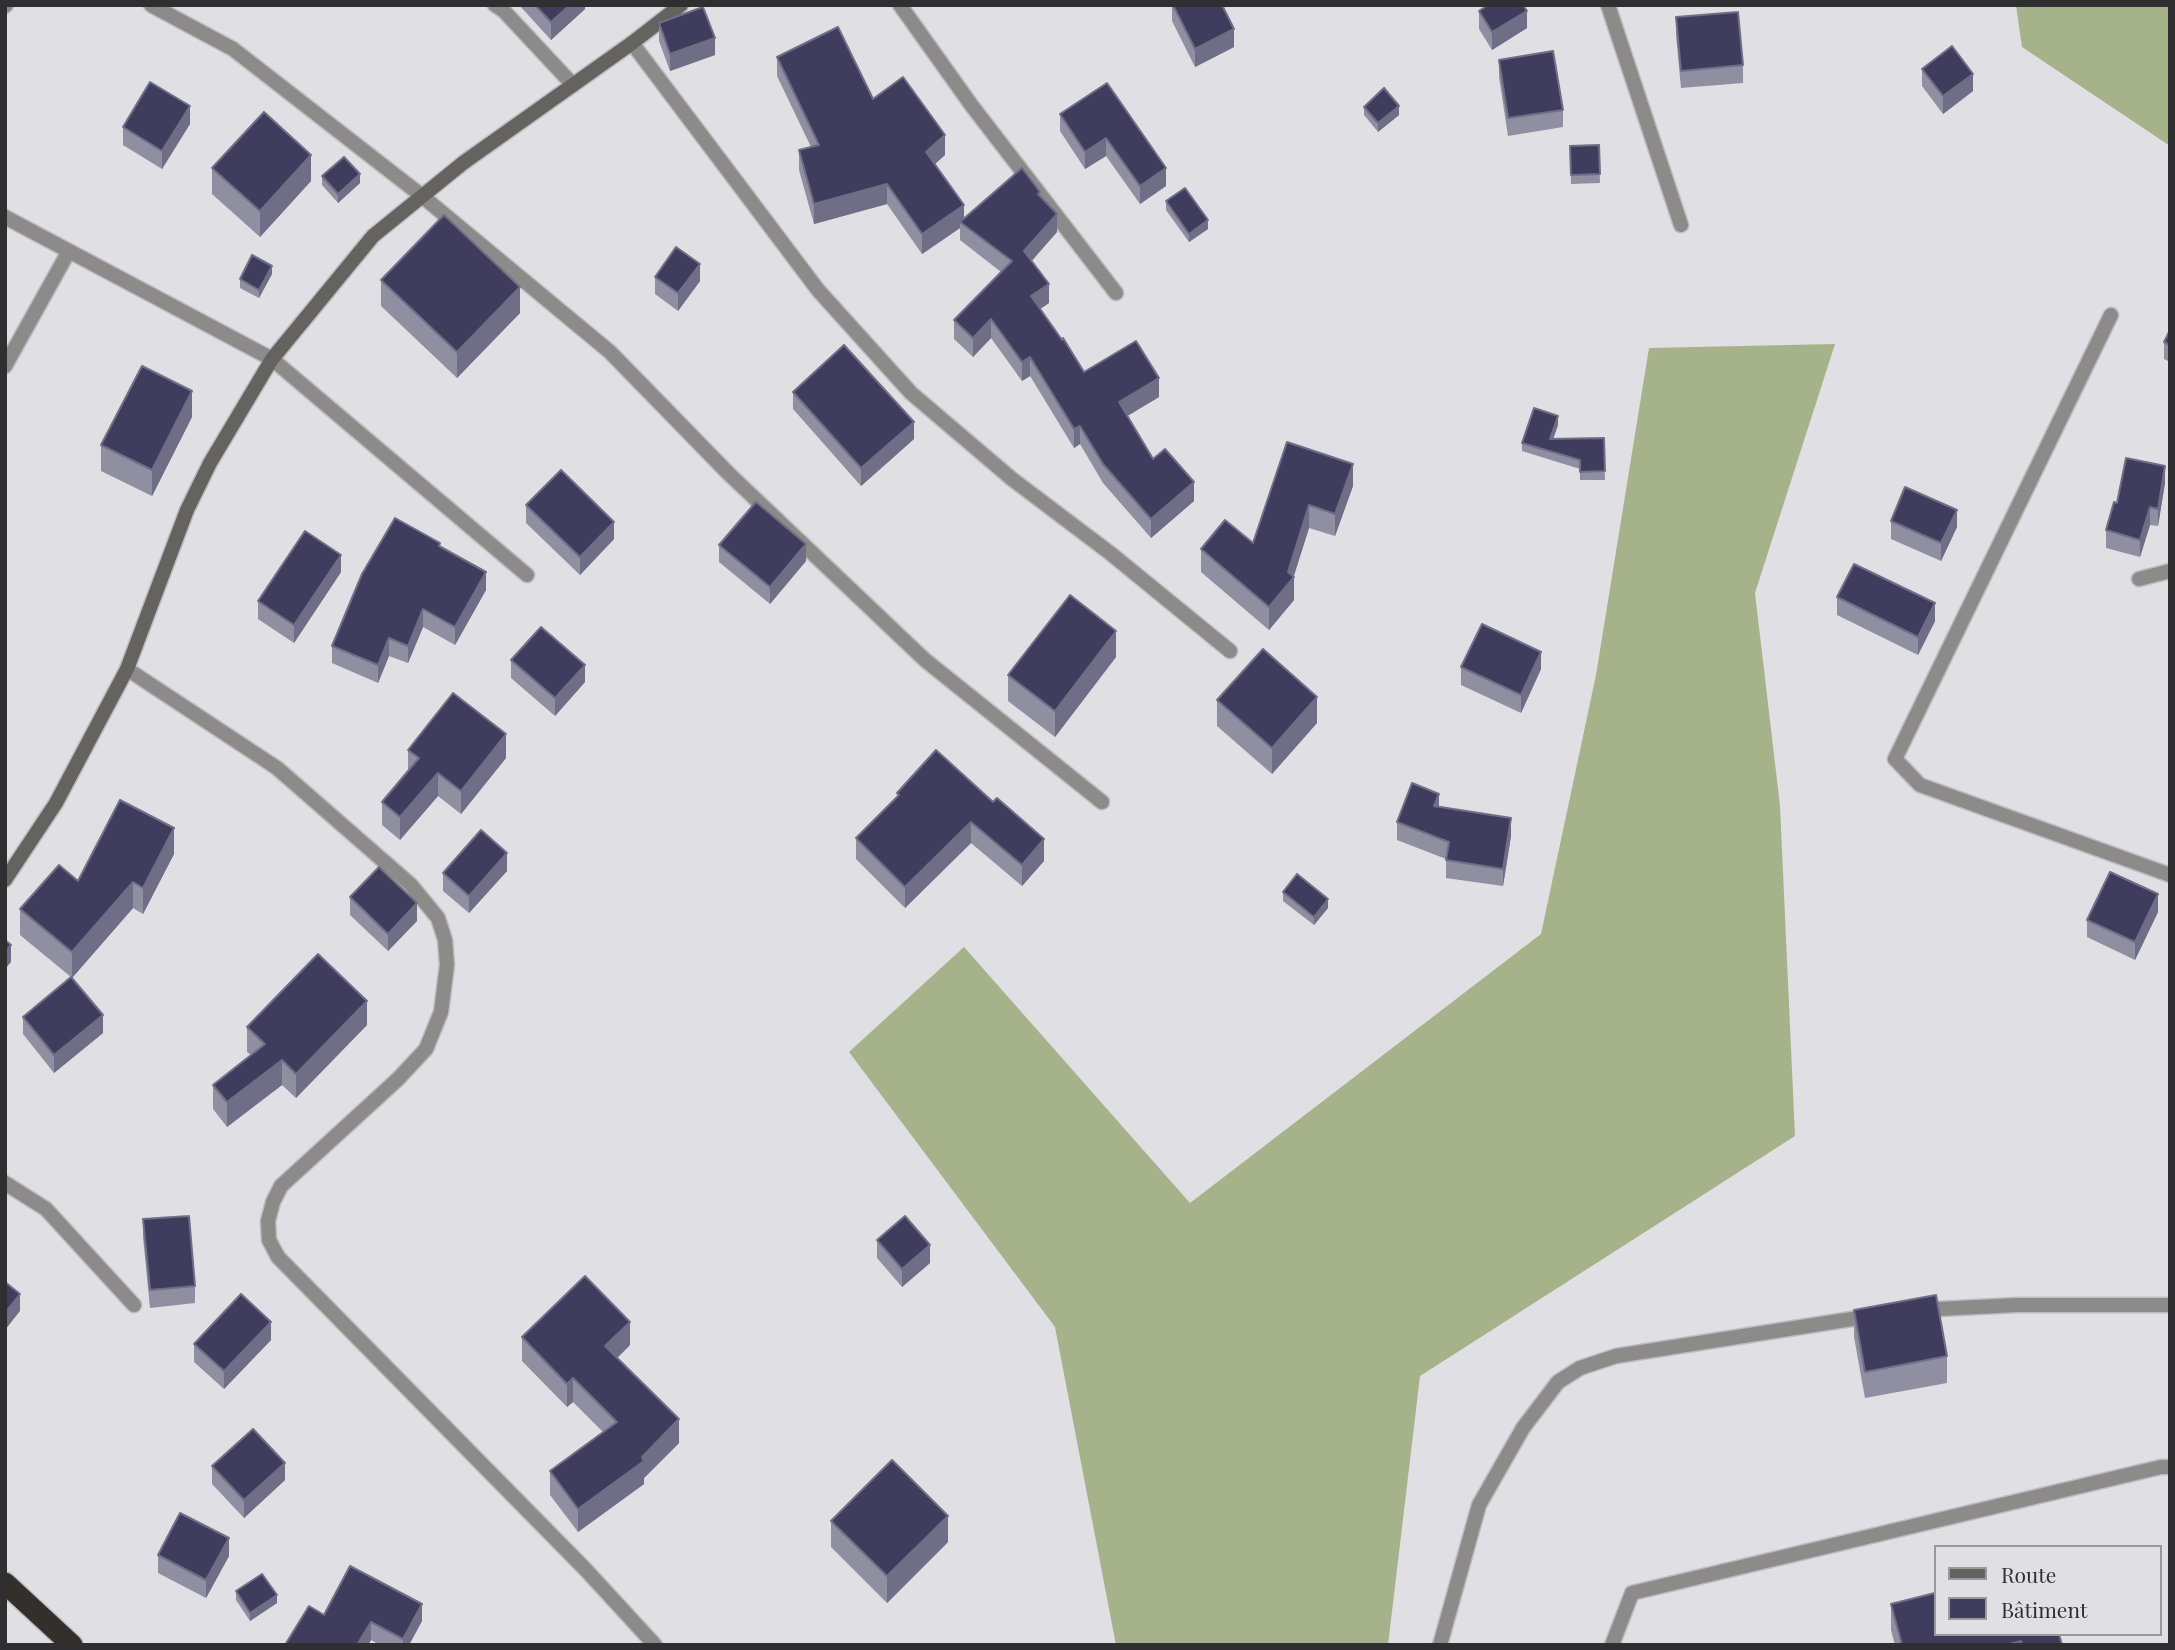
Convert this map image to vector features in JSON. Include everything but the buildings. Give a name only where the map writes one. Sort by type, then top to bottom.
[{"type":"highway","points":[[5,1583],[72,1645]]},
{"type":"street","points":[[151,5],[233,49],[422,196],[610,352],[728,473],[925,660],[1102,802]]},
{"type":"street","points":[[495,5],[504,11],[573,85]]},
{"type":"street","points":[[5,880],[56,803],[127,669],[187,510],[209,463],[272,359],[373,236],[463,163],[681,5]]},
{"type":"street","points":[[900,5],[972,106],[1116,293]]},
{"type":"street","points":[[1608,5],[1681,225]]},
{"type":"street","points":[[632,43],[818,290],[911,393],[1012,479],[1110,552],[1230,652]]},
{"type":"street","points":[[5,217],[272,359],[527,575]]},
{"type":"street","points":[[5,366],[69,251]]},
{"type":"street","points":[[2111,315],[1895,759],[1920,785],[2170,874]]},
{"type":"street","points":[[2139,579],[2170,571]]},
{"type":"street","points":[[127,669],[277,768],[411,885],[438,918],[446,940],[447,965],[441,1012],[426,1049],[398,1079],[281,1186],[270,1212],[269,1240],[278,1257],[586,1570],[654,1645]]},
{"type":"street","points":[[5,1183],[47,1209],[134,1305]]},
{"type":"street","points":[[1910,1310],[2017,1305],[2170,1305]]},
{"type":"street","points":[[1440,1645],[1479,1505],[1523,1428],[1558,1382],[1580,1368],[1616,1356],[1883,1314]]},
{"type":"street","points":[[1612,1645],[1632,1593],[2170,1467]]},
{"type":"green space","points":[[2016,5],[2170,5],[2170,146],[2022,47]]},
{"type":"green space","points":[[1835,344],[1755,593],[1780,806],[1795,1136],[1420,1376],[1388,1645],[1116,1645],[1055,1327],[849,1052],[964,947],[1190,1203],[1541,934],[1596,675],[1649,348]]}]
